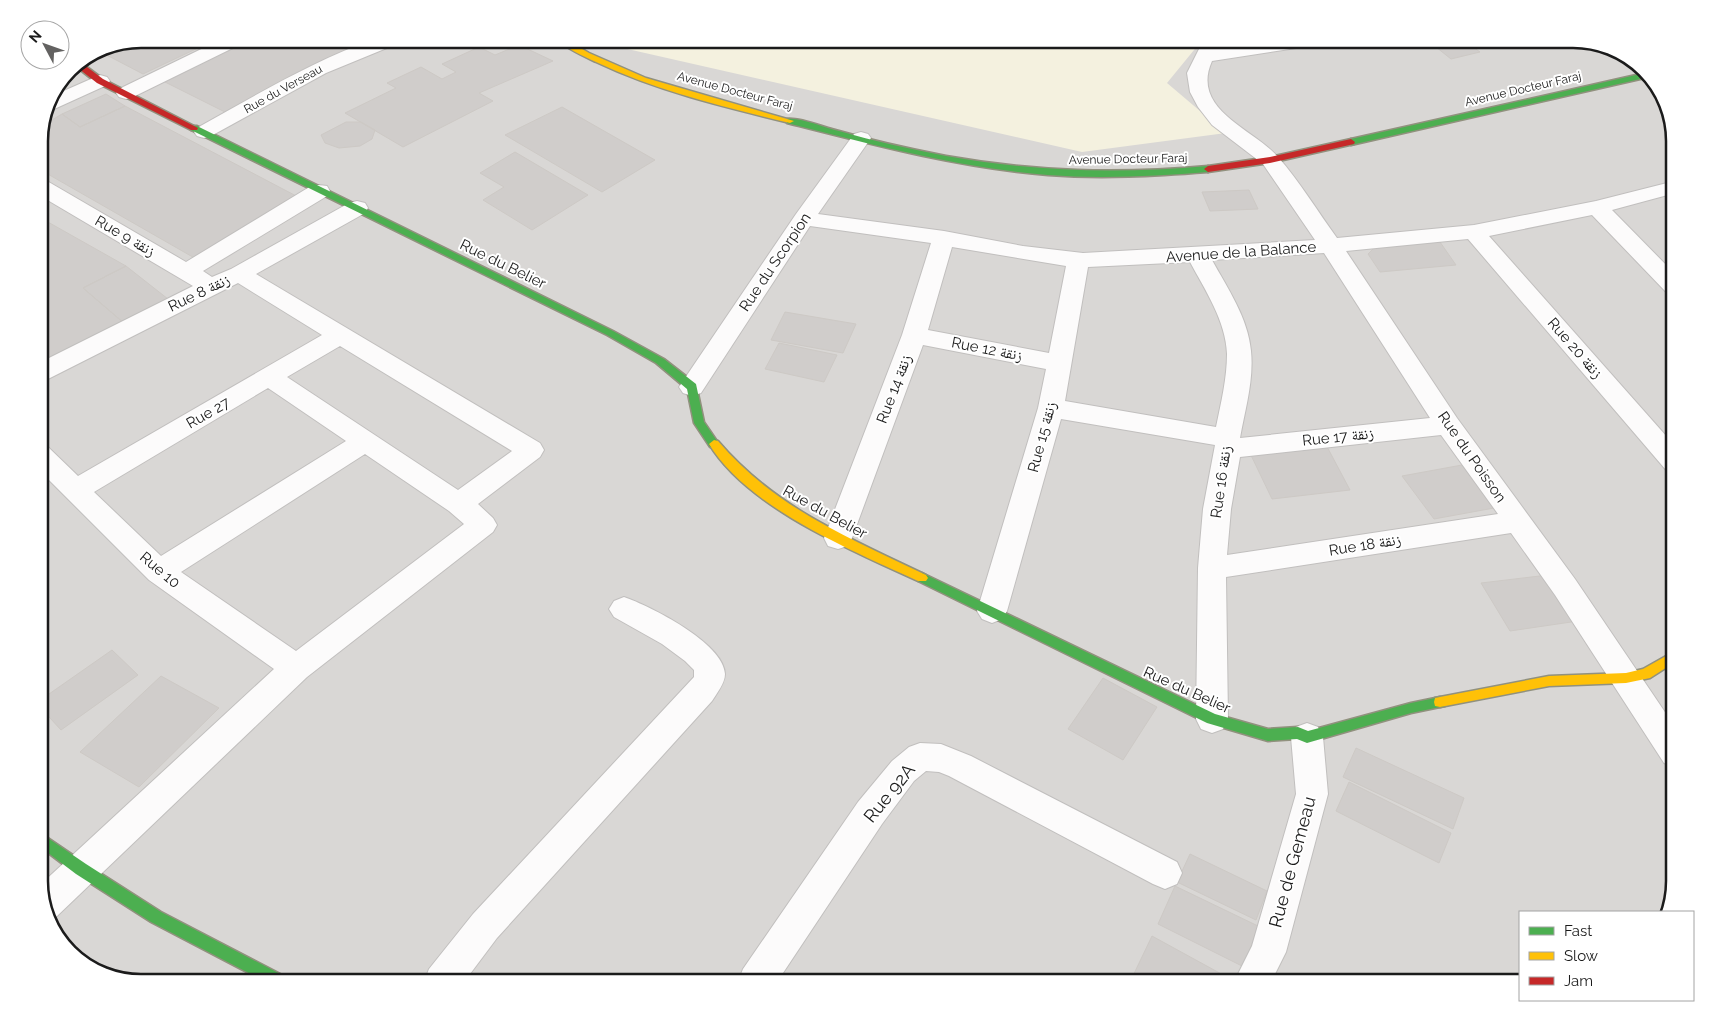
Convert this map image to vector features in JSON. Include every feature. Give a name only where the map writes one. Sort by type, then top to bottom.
[{"type":"street","points":[[126,93],[218,48]]},
{"type":"street","name":"Rue du Verseau","points":[[204,132],[326,65],[363,48]]},
{"type":"street","name":"Avenue Docteur Faraj","points":[[575,48],[594,60],[632,76],[691,94],[861,138],[944,158],[1059,174],[1103,176],[1169,174],[1270,160],[1640,76]]},
{"type":"street","name":"Rue du Poisson","points":[[1208,48],[1197,73],[1200,92],[1208,107],[1219,121],[1270,160],[1331,246],[1448,425],[1565,587],[1666,739]]},
{"type":"street","points":[[1203,57],[1260,48]]},
{"type":"street","name":"Rue du Belier","points":[[82,68],[100,81],[319,191],[610,333],[660,361],[692,387],[699,423],[716,448],[743,475],[794,514],[838,538],[992,610],[1072,653],[1212,719],[1268,735],[1298,734],[1307,736],[1411,708],[1549,681],[1626,678],[1646,674],[1666,662]]},
{"type":"street","points":[[57,101],[100,81]]},
{"type":"street","name":"Rue du Scorpion","points":[[692,387],[804,219],[861,138]]},
{"type":"street","name":"Avenue de la Balance","points":[[804,219],[944,238],[1033,256],[1078,260],[1331,246],[1474,232],[1597,207],[1666,189]]},
{"type":"street","name":"Rue 9 زنقة","points":[[48,191],[211,286]]},
{"type":"street","points":[[187,271],[319,191]]},
{"type":"street","points":[[1597,207],[1666,279]]},
{"type":"street","name":"Rue 8 زنقة","points":[[48,368],[211,286],[239,274],[357,208]]},
{"type":"street","name":"Rue 20 زنقة","points":[[1474,232],[1666,453]]},
{"type":"street","name":"Rue 14 زنقة","points":[[838,538],[914,335],[944,238]]},
{"type":"street","name":"Rue 16 زنقة","points":[[1197,254],[1225,307],[1236,336],[1239,354],[1217,509],[1212,568],[1212,719]]},
{"type":"street","name":"Rue 15 زنقة","points":[[992,610],[1051,408],[1078,260]]},
{"type":"street","points":[[239,274],[531,450],[459,504]]},
{"type":"street","name":"Rue 27","points":[[76,490],[340,335]]},
{"type":"street","name":"Rue 12 زنقة","points":[[914,335],[1059,363]]},
{"type":"street","points":[[49,899],[296,668],[483,525],[459,504],[269,377]]},
{"type":"street","name":"Rue 17 زنقة","points":[[1051,408],[1227,443],[1448,425]]},
{"type":"street","points":[[159,572],[365,442]]},
{"type":"street","name":"Rue 10","points":[[48,463],[159,572],[296,668]]},
{"type":"street","name":"Rue 18 زنقة","points":[[1212,568],[1518,522]]},
{"type":"street","points":[[448,974],[485,926],[701,692],[710,678],[709,669],[692,648],[624,609]]},
{"type":"street","name":"Rue de Gemeau","points":[[1256,974],[1268,952],[1312,794],[1307,736]]},
{"type":"street","name":"Rue 92A","points":[[761,974],[870,814],[903,771],[920,757],[941,758],[960,766],[1165,873]]},
{"type":"street","points":[[48,845],[81,869],[156,917],[266,974]]},
{"type":"shaded area","points":[[128,48],[1586,48],[1620,60],[1639,75],[1654,94],[1666,128],[1666,893],[1661,911],[1519,911],[1519,974],[140,974],[116,970],[94,961],[79,951],[63,932],[52,911],[48,887],[48,128],[55,105],[70,79],[89,63],[116,51]]},
{"type":"shaded area","points":[[623,48],[1196,48],[1167,83],[1226,133],[1082,152]]},
{"type":"building","points":[[128,48],[198,48],[143,74],[106,55]]},
{"type":"building","points":[[227,48],[349,48],[227,113],[161,80]]},
{"type":"building","points":[[477,48],[481,48],[495,55],[512,48],[525,48],[553,61],[479,93],[493,101],[403,147],[345,113],[396,88],[387,83],[421,67],[442,79],[456,72],[442,64]]},
{"type":"building","points":[[1437,48],[1474,48],[1480,52],[1451,59]]},
{"type":"building","points":[[106,94],[125,106],[80,127],[62,114]]},
{"type":"building","points":[[125,106],[300,198],[198,260],[48,174],[50,121],[62,114],[80,127]]},
{"type":"building","points":[[562,107],[655,160],[602,192],[505,135]]},
{"type":"building","points":[[346,122],[361,122],[375,130],[372,139],[360,146],[339,148],[325,143],[321,135]]},
{"type":"building","points":[[515,152],[588,195],[532,230],[483,200],[504,187],[480,173]]},
{"type":"building","points":[[1249,190],[1258,209],[1210,211],[1202,192]]},
{"type":"building","points":[[48,222],[126,266],[83,288],[125,324],[48,362]]},
{"type":"building","points":[[1440,242],[1456,265],[1380,272],[1368,254],[1374,248]]},
{"type":"building","points":[[126,266],[168,299],[125,324],[83,288]]},
{"type":"building","points":[[785,312],[856,324],[843,353],[771,340]]},
{"type":"building","points":[[779,343],[837,355],[824,382],[765,369]]},
{"type":"building","points":[[1324,441],[1350,490],[1272,499],[1248,449]]},
{"type":"building","points":[[1462,465],[1494,508],[1434,519],[1402,476]]},
{"type":"building","points":[[1548,575],[1578,621],[1510,631],[1481,583]]},
{"type":"building","points":[[112,650],[138,675],[61,730],[48,716],[48,695]]},
{"type":"building","points":[[161,676],[219,708],[139,787],[80,752]]},
{"type":"building","points":[[1103,678],[1157,707],[1123,760],[1068,729]]},
{"type":"building","points":[[1356,748],[1464,798],[1453,829],[1343,777]]},
{"type":"building","points":[[1349,782],[1451,833],[1439,863],[1336,811]]},
{"type":"building","points":[[1190,854],[1267,891],[1256,920],[1177,882]]},
{"type":"building","points":[[1175,886],[1258,926],[1244,967],[1158,924]]},
{"type":"building","points":[[1152,936],[1221,974],[1134,974]]},
{"type":"traffic: fast","points":[[1351,142],[1640,77]]},
{"type":"traffic: fast","points":[[790,121],[946,158],[1047,172],[1099,175],[1153,174],[1208,169]]},
{"type":"traffic: fast","points":[[194,128],[610,333],[660,361],[692,387],[699,423],[714,444]]},
{"type":"traffic: fast","points":[[922,578],[1212,719],[1268,735],[1298,733],[1307,737],[1411,708],[1440,702]]},
{"type":"traffic: fast","points":[[48,845],[81,869],[156,917],[266,974]]},
{"type":"traffic: slow","points":[[575,48],[614,68],[672,89],[790,121]]},
{"type":"traffic: slow","points":[[714,444],[733,466],[756,487],[781,505],[838,538],[922,578]]},
{"type":"traffic: slow","points":[[1440,702],[1549,681],[1626,678],[1646,674],[1666,662]]},
{"type":"traffic: jam","points":[[83,68],[100,81],[194,128]]},
{"type":"traffic: jam","points":[[1208,169],[1270,160],[1351,142]]}]
